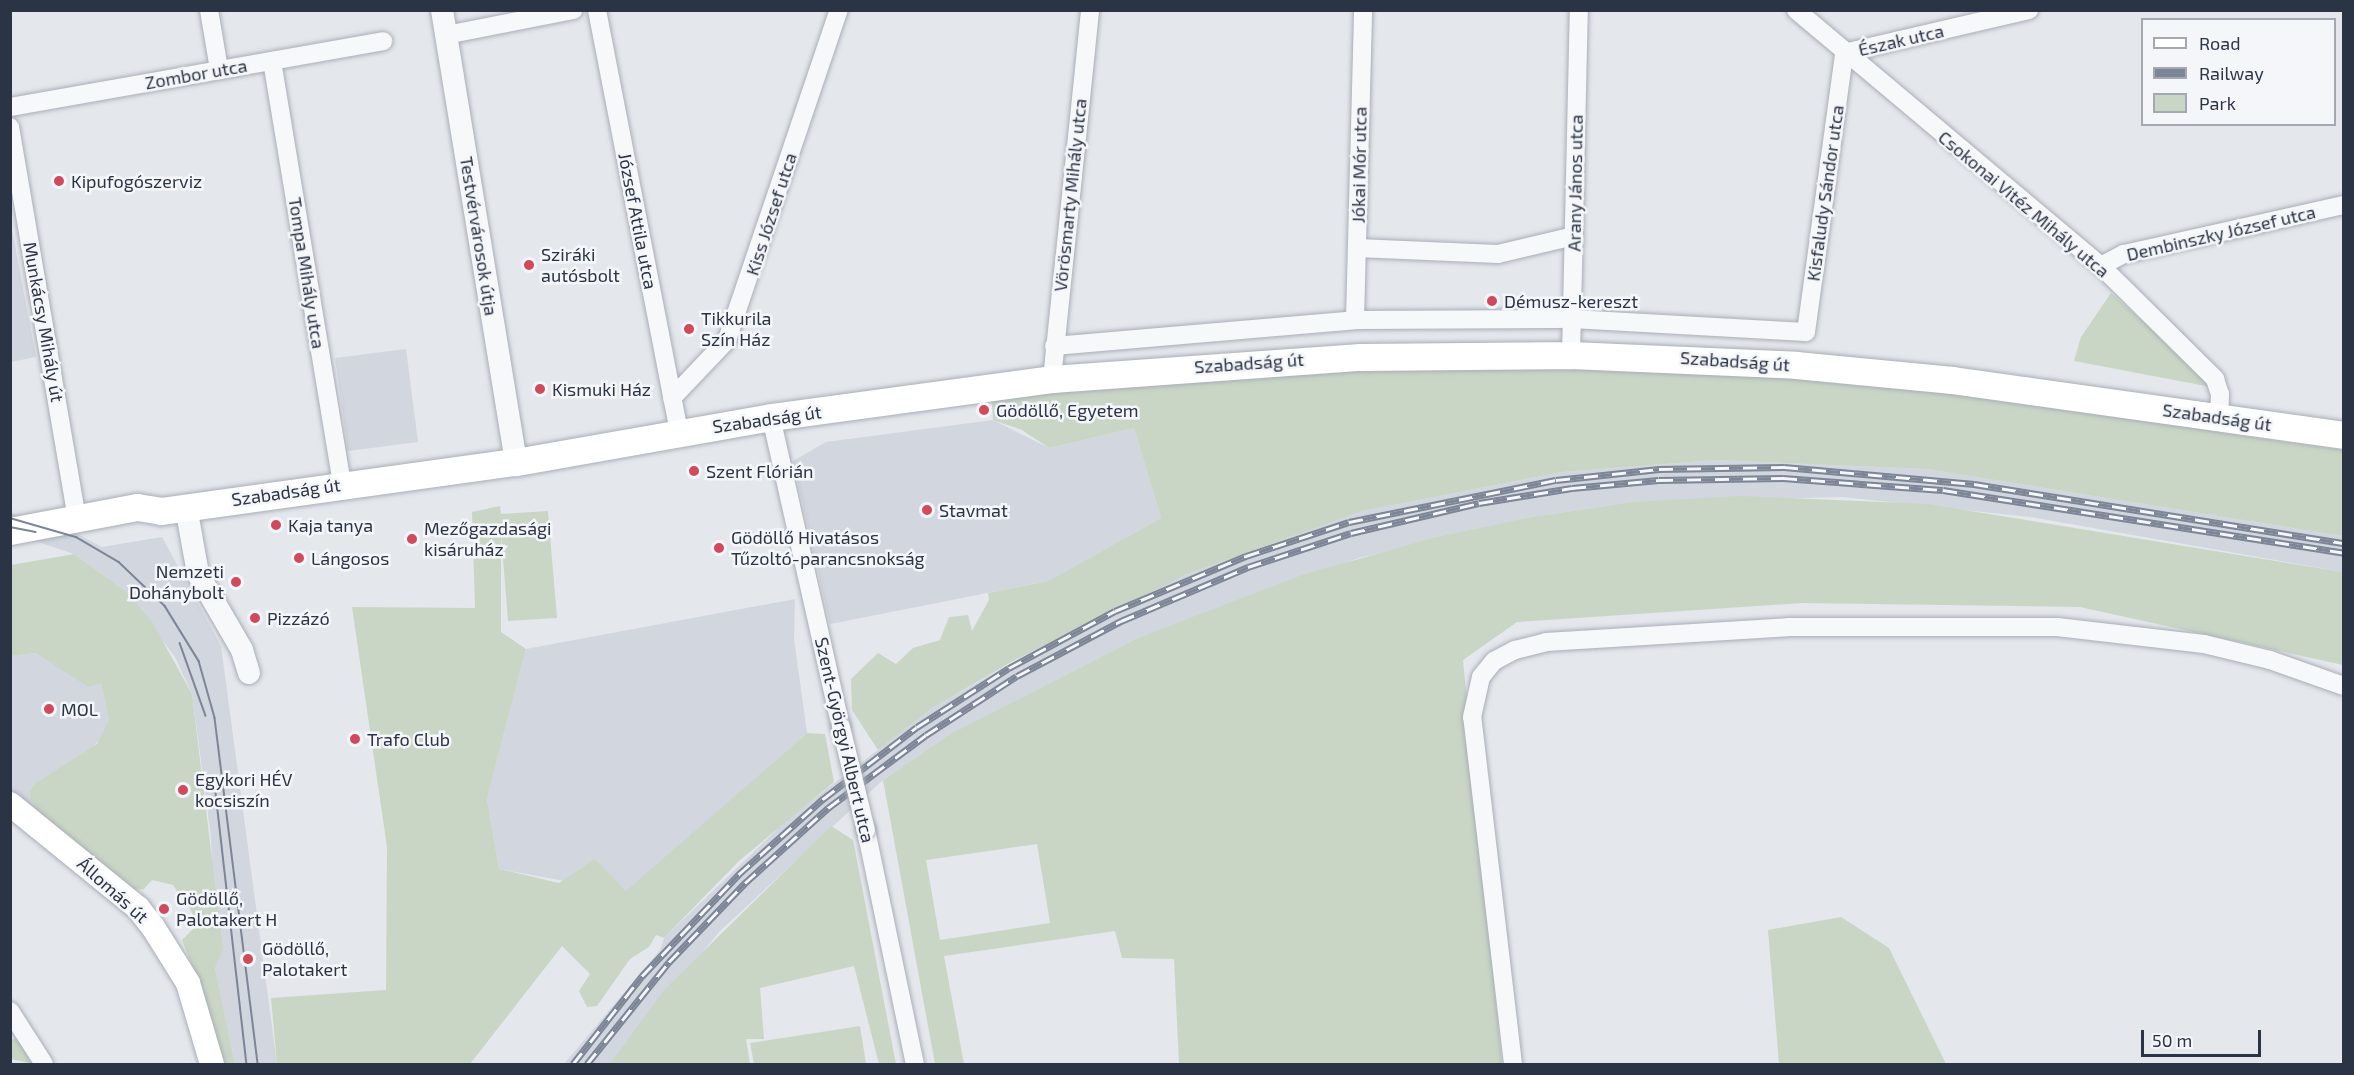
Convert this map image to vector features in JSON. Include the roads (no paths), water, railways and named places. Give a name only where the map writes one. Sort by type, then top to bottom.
[{"type":"main road","name":"Szabadság út","points":[[10,531],[137,507],[173,509],[342,484],[516,462],[771,417],[1052,379],[1317,359],[1571,355],[1725,360],[1877,372],[2343,435]]},
{"type":"main road","name":"Szabadság út","points":[[10,548],[139,524],[173,509]]},
{"type":"main road","name":"Állomás út","points":[[12,808],[138,909],[153,927],[188,983],[212,1065]]},
{"type":"street","points":[[209,10],[219,69]]},
{"type":"street","name":"Testvérvárosok útja","points":[[442,10],[516,462]]},
{"type":"street","points":[[446,35],[574,10]]},
{"type":"street","name":"József Attila utca","points":[[597,10],[678,432]]},
{"type":"street","name":"Kiss József utca","points":[[672,398],[727,340],[839,10]]},
{"type":"street","name":"Vörösmarty Mihály utca","points":[[1052,379],[1090,10]]},
{"type":"street","name":"Jókai Mór utca","points":[[1355,320],[1362,10]]},
{"type":"street","name":"Arany János utca","points":[[1571,355],[1579,10]]},
{"type":"street","name":"Csokonai Vitéz Mihály utca","points":[[1796,10],[1844,53],[2101,266],[2215,379],[2220,394],[2219,417]]},
{"type":"street","name":"Észak utca","points":[[1844,53],[2029,10]]},
{"type":"street","name":"Zombor utca","points":[[10,107],[382,41]]},
{"type":"street","name":"Kisfaludy Sándor utca","points":[[1806,332],[1844,53]]},
{"type":"street","name":"Tompa Mihály utca","points":[[272,61],[342,484]]},
{"type":"street","name":"Munkácsy Mihály út","points":[[10,127],[77,518]]},
{"type":"street","name":"Dembinszky József utca","points":[[2101,266],[2124,254],[2343,205]]},
{"type":"street","points":[[1357,248],[1498,254],[1575,236]]},
{"type":"street","name":"Szabadság út","points":[[1054,346],[1355,320],[1572,319],[1806,332]]},
{"type":"street","name":"Szent-Györgyi Albert utca","points":[[771,417],[866,830],[915,1065]]},
{"type":"street","points":[[173,509],[198,574],[242,650],[249,673]]},
{"type":"street","points":[[1513,1065],[1472,717],[1481,677],[1494,661],[1515,650],[1546,642],[1788,627],[2057,627],[2204,644],[2270,660],[2343,686]]},
{"type":"street","points":[[10,1011],[44,1065]]},
{"type":"tram line","points":[[10,518],[76,537],[119,562],[165,606],[199,661],[215,718],[258,1064]]},
{"type":"tram line","points":[[10,527],[36,532]]},
{"type":"tram line","points":[[180,643],[206,716]]},
{"type":"tram line","points":[[216,793],[247,1064]]},
{"type":"railway","points":[[573,1064],[642,976],[739,874],[823,799],[917,727],[1009,668],[1115,611],[1246,556],[1349,522],[1556,480],[1659,469],[1784,467],[1974,484],[2344,543]]},
{"type":"railway","points":[[587,1064],[669,962],[745,883],[828,808],[926,735],[1017,676],[1121,621],[1248,567],[1351,533],[1479,503],[1572,488],[1659,480],[1783,478],[1943,490],[2344,553]]},
{"type":"place","name":"Kipufogószerviz","points":[[59,181]]},
{"type":"place","name":"Sziráki autósbolt","points":[[529,265]]},
{"type":"place","name":"Démusz-kereszt","points":[[1492,301]]},
{"type":"place","name":"Tikkurila Szín Ház","points":[[689,329]]},
{"type":"place","name":"Kismuki Ház","points":[[540,389]]},
{"type":"place","name":"Gödöllő, Egyetem","points":[[984,410]]},
{"type":"place","name":"Szent Flórián","points":[[694,471]]},
{"type":"place","name":"Stavmat","points":[[927,510]]},
{"type":"place","name":"Kaja tanya","points":[[276,525]]},
{"type":"place","name":"Mezőgazdasági kisáruház","points":[[412,539]]},
{"type":"place","name":"Gödöllő Hivatásos Tűzoltó-parancsnokság","points":[[719,548]]},
{"type":"place","name":"Lángosos","points":[[299,558]]},
{"type":"place","name":"Nemzeti Dohánybolt","points":[[236,582]]},
{"type":"place","name":"Pizzázó","points":[[255,618]]},
{"type":"place","name":"MOL","points":[[49,709]]},
{"type":"place","name":"Trafo Club","points":[[355,739]]},
{"type":"place","name":"Egykori HÉV kocsiszín","points":[[183,790]]},
{"type":"place","name":"Gödöllő, Palotakert H","points":[[164,909]]},
{"type":"place","name":"Gödöllő, Palotakert","points":[[248,959]]}]
